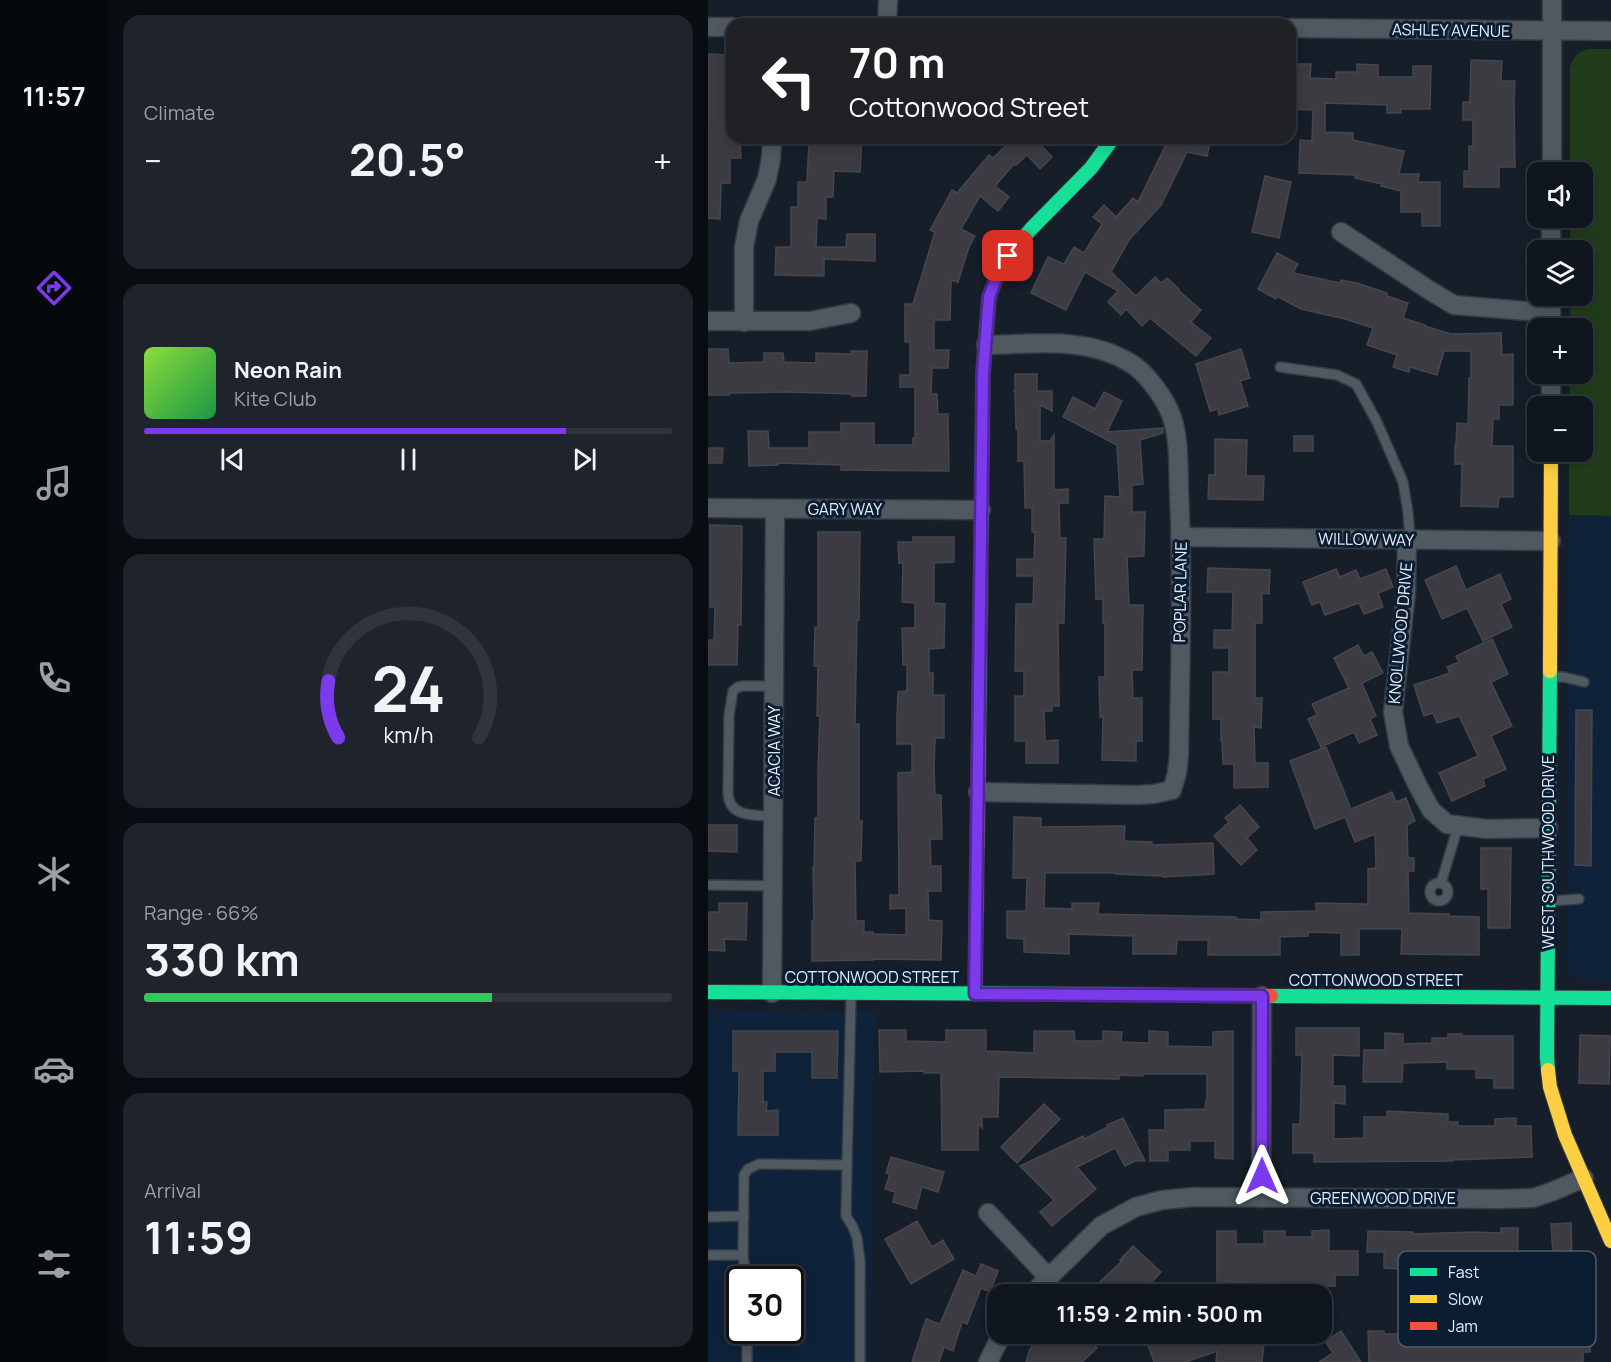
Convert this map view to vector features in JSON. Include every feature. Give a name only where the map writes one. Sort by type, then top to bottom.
[{"type":"street","points":[[887,18],[888,0]]},
{"type":"street","points":[[1552,0],[1552,162]]},
{"type":"street","points":[[708,27],[726,27]]},
{"type":"street","name":"ASHLEY AVENUE","points":[[1296,28],[1611,31]]},
{"type":"street","points":[[744,322],[744,247],[749,221],[767,179],[772,144]]},
{"type":"street","points":[[975,994],[983,373],[989,297],[1008,256],[1091,168],[1109,144]]},
{"type":"street","points":[[1341,232],[1454,305],[1551,312]]},
{"type":"street","points":[[708,321],[810,321],[851,313]]},
{"type":"street","name":"POPLAR LANE","points":[[978,792],[1154,794],[1172,790],[1178,773],[1179,755],[1181,537],[1176,438],[1169,411],[1156,388],[1134,365],[1111,353],[1083,345],[1061,343],[986,345]]},
{"type":"street","name":"WEST SOUTHWOOD DRIVE","points":[[1551,462],[1547,1057],[1550,1087],[1565,1135],[1611,1241]]},
{"type":"street","name":"GARY WAY","points":[[708,508],[981,510]]},
{"type":"street","name":"ACACIA WAY","points":[[772,993],[776,509]]},
{"type":"street","name":"WILLOW WAY","points":[[1181,537],[1551,541]]},
{"type":"street","name":"KNOLLWOOD DRIVE","points":[[1408,540],[1406,593],[1393,712],[1399,746],[1418,786],[1431,810],[1447,824],[1487,829],[1548,828]]},
{"type":"street","name":"COTTONWOOD STREET","points":[[708,992],[1611,998]]},
{"type":"street","points":[[1262,996],[1262,1198]]},
{"type":"street","name":"GREENWOOD DRIVE","points":[[1043,1284],[1101,1226],[1136,1207],[1162,1200],[1194,1197],[1533,1198],[1584,1178]]},
{"type":"street","points":[[988,1213],[1049,1278]]},
{"type":"street","points":[[988,1362],[997,1344]]},
{"type":"lane","points":[[1280,367],[1337,375],[1356,384],[1377,422],[1403,482],[1408,512],[1408,540]]},
{"type":"lane","points":[[1549,677],[1563,677],[1584,682]]},
{"type":"lane","points":[[774,686],[742,686],[733,691],[729,715],[728,792],[732,807],[738,812],[774,816]]},
{"type":"lane","points":[[1441,883],[1458,826]]},
{"type":"lane","points":[[708,885],[774,886]]},
{"type":"lane","points":[[1549,901],[1579,899]]},
{"type":"lane","points":[[851,993],[846,1216],[858,1239],[860,1362]]},
{"type":"lane","points":[[744,1266],[744,1175],[748,1169],[759,1164],[847,1164]]},
{"type":"lane","points":[[708,1217],[744,1216]]},
{"type":"lane","points":[[708,1255],[743,1255]]},
{"type":"lane","points":[[747,1344],[747,1362]]},
{"type":"shaded area","points":[[1569,515],[1611,516],[1611,979],[1577,977],[1570,971],[1566,959]]},
{"type":"shaded area","points":[[708,1010],[875,1011],[871,1362],[708,1362]]},
{"type":"green space","points":[[1611,49],[1611,516],[1569,515],[1569,462],[1593,462],[1593,396],[1569,396],[1570,384],[1593,384],[1593,318],[1570,318],[1570,306],[1593,306],[1593,240],[1570,240],[1570,228],[1593,228],[1593,162],[1570,162],[1570,68],[1576,55],[1582,51]]},
{"type":"building","points":[[708,54],[726,55],[726,144],[740,144],[741,158],[730,158],[730,183],[721,183],[720,219],[708,218]]},
{"type":"building","points":[[1471,60],[1502,61],[1501,81],[1515,81],[1515,167],[1499,167],[1499,187],[1464,187],[1464,171],[1469,171],[1469,146],[1473,146],[1473,120],[1463,120],[1463,102],[1470,102]]},
{"type":"building","points":[[1296,64],[1311,64],[1310,78],[1336,79],[1336,72],[1357,72],[1357,64],[1378,65],[1378,77],[1413,77],[1413,66],[1431,66],[1430,109],[1401,109],[1401,113],[1387,113],[1387,105],[1325,103],[1325,132],[1353,133],[1353,140],[1404,151],[1399,174],[1419,174],[1418,182],[1440,182],[1440,226],[1422,226],[1422,212],[1401,212],[1401,191],[1355,178],[1355,175],[1299,173],[1300,140],[1312,141],[1313,110],[1296,109]]},
{"type":"building","points":[[809,144],[862,144],[860,172],[834,171],[833,197],[826,197],[826,219],[817,218],[816,247],[846,247],[847,234],[875,234],[875,261],[824,259],[824,276],[775,275],[776,247],[791,247],[791,207],[798,207],[798,182],[807,182]]},
{"type":"building","points":[[1008,144],[1040,144],[1052,157],[1040,169],[1027,155],[1016,165],[1014,164],[995,186],[1009,197],[998,211],[980,196],[961,229],[975,236],[969,247],[958,282],[951,280],[950,320],[934,320],[934,350],[949,350],[948,368],[932,368],[931,394],[937,394],[938,414],[948,414],[949,471],[841,470],[841,465],[778,463],[778,465],[749,466],[748,431],[768,431],[769,448],[809,448],[809,432],[841,432],[841,423],[874,423],[874,445],[913,445],[915,387],[900,387],[900,375],[910,375],[910,342],[905,342],[905,304],[913,304],[935,232],[930,230],[952,190],[957,193],[989,155],[993,158]]},
{"type":"building","points":[[1166,144],[1210,144],[1207,156],[1187,152],[1161,205],[1129,240],[1111,272],[1136,296],[1155,277],[1161,283],[1167,278],[1201,310],[1191,322],[1211,338],[1196,356],[1150,318],[1142,326],[1126,309],[1121,315],[1108,302],[1118,291],[1085,272],[1066,310],[1031,293],[1048,257],[1064,264],[1074,247],[1084,253],[1102,224],[1093,217],[1104,205],[1116,217],[1133,198],[1138,202]]},
{"type":"building","points":[[1265,176],[1291,182],[1279,238],[1252,232]]},
{"type":"building","points":[[1277,253],[1298,264],[1293,273],[1340,283],[1341,280],[1357,283],[1408,303],[1403,318],[1425,326],[1451,334],[1501,333],[1502,355],[1513,354],[1513,405],[1499,405],[1499,419],[1493,419],[1492,446],[1513,446],[1513,497],[1499,497],[1498,507],[1461,506],[1462,464],[1455,464],[1455,445],[1457,423],[1468,424],[1471,351],[1444,351],[1437,375],[1410,367],[1409,372],[1393,367],[1397,355],[1367,345],[1373,328],[1301,309],[1258,289]]},
{"type":"building","points":[[708,349],[728,349],[729,363],[764,362],[764,353],[783,353],[784,362],[816,363],[816,353],[851,354],[851,351],[867,351],[866,396],[789,392],[708,395]]},
{"type":"building","points":[[1241,349],[1250,378],[1240,381],[1248,406],[1219,415],[1218,409],[1210,411],[1196,364]]},
{"type":"building","points":[[1015,374],[1037,374],[1037,391],[1052,391],[1052,411],[1040,405],[1040,441],[1050,441],[1054,435],[1054,490],[1068,489],[1068,503],[1059,503],[1060,538],[1066,538],[1064,623],[1058,623],[1059,706],[1052,706],[1052,711],[1044,711],[1045,741],[1058,740],[1058,763],[1026,763],[1026,741],[1015,741],[1015,696],[1024,696],[1024,671],[1015,671],[1016,604],[1033,604],[1034,576],[1017,576],[1017,559],[1034,559],[1035,532],[1032,532],[1032,508],[1025,508],[1024,461],[1018,461]]},
{"type":"building","points":[[1104,392],[1122,401],[1107,432],[1163,428],[1163,433],[1140,440],[1143,484],[1132,485],[1132,512],[1145,512],[1144,556],[1127,557],[1129,605],[1143,605],[1142,670],[1132,670],[1133,698],[1142,698],[1142,741],[1136,741],[1136,761],[1102,760],[1103,717],[1100,717],[1099,677],[1105,677],[1105,623],[1103,623],[1103,599],[1096,599],[1094,539],[1104,539],[1105,496],[1120,497],[1117,445],[1063,417],[1073,397],[1095,409]]},
{"type":"building","points":[[1294,436],[1313,436],[1313,451],[1294,451]]},
{"type":"building","points":[[1215,439],[1247,440],[1246,476],[1264,476],[1263,500],[1208,499],[1209,475],[1215,475]]},
{"type":"building","points":[[708,448],[723,448],[722,463],[708,463]]},
{"type":"building","points":[[710,525],[742,526],[741,625],[738,625],[737,665],[708,665],[708,640],[714,640],[715,607],[710,607]]},
{"type":"building","points":[[818,532],[860,532],[855,724],[859,724],[859,821],[862,821],[861,861],[855,861],[856,921],[864,921],[864,932],[873,932],[873,934],[906,935],[906,908],[890,909],[890,895],[899,895],[898,773],[912,772],[912,744],[897,744],[897,718],[898,692],[907,691],[907,665],[903,665],[902,628],[915,628],[915,603],[902,602],[903,563],[899,563],[898,542],[913,542],[913,537],[954,537],[954,562],[934,563],[934,603],[945,604],[944,648],[929,649],[929,673],[933,673],[933,695],[944,695],[944,738],[935,738],[934,769],[935,795],[941,795],[942,839],[930,839],[931,866],[941,866],[941,891],[928,891],[929,920],[942,921],[941,960],[812,961],[813,867],[815,818],[818,818],[820,716],[817,716],[818,666],[814,666],[815,627],[818,627]]},
{"type":"building","points":[[1456,566],[1466,590],[1500,574],[1511,599],[1501,604],[1512,627],[1483,641],[1467,608],[1442,619],[1425,580]]},
{"type":"building","points":[[1208,568],[1270,570],[1269,594],[1262,593],[1262,623],[1255,623],[1255,698],[1262,698],[1261,728],[1254,727],[1255,763],[1268,763],[1268,787],[1234,788],[1234,764],[1223,764],[1221,719],[1213,719],[1213,672],[1229,672],[1229,648],[1214,648],[1214,630],[1232,630],[1233,592],[1207,592]]},
{"type":"building","points":[[1336,569],[1340,577],[1356,570],[1360,579],[1386,569],[1393,587],[1378,593],[1383,607],[1364,614],[1359,603],[1325,615],[1320,602],[1312,605],[1303,582]]},
{"type":"building","points":[[1492,639],[1508,674],[1491,682],[1512,726],[1491,736],[1506,769],[1483,779],[1485,786],[1452,801],[1439,773],[1478,756],[1459,716],[1437,723],[1433,713],[1424,716],[1414,685],[1450,673],[1447,667],[1459,662],[1456,656]]},
{"type":"building","points":[[1358,645],[1364,656],[1372,652],[1383,673],[1362,683],[1376,716],[1370,719],[1377,735],[1359,743],[1354,732],[1321,747],[1308,719],[1317,715],[1312,704],[1349,688],[1334,658]]},
{"type":"building","points":[[1576,710],[1592,710],[1591,866],[1575,865]]},
{"type":"building","points":[[1326,747],[1351,809],[1392,792],[1396,802],[1406,798],[1415,821],[1407,825],[1408,858],[1414,858],[1414,871],[1408,871],[1409,913],[1479,917],[1479,955],[1401,954],[1402,929],[1359,929],[1359,955],[1341,955],[1341,933],[1308,932],[1308,936],[1280,937],[1280,955],[1208,955],[1208,940],[1177,940],[1176,954],[1133,954],[1133,936],[1069,934],[1069,954],[1024,952],[1024,939],[1007,938],[1007,911],[1026,911],[1027,878],[1013,878],[1014,817],[1041,818],[1041,827],[1125,826],[1124,841],[1152,842],[1152,845],[1213,843],[1214,874],[1163,877],[1115,873],[1045,873],[1044,908],[1072,909],[1072,903],[1099,903],[1098,914],[1236,917],[1236,919],[1261,920],[1261,912],[1316,911],[1316,903],[1368,904],[1368,869],[1376,868],[1375,834],[1355,842],[1345,817],[1315,829],[1290,761]]},
{"type":"building","points":[[1240,805],[1259,827],[1247,838],[1257,850],[1241,865],[1214,836],[1229,822],[1225,818]]},
{"type":"building","points":[[708,825],[737,825],[737,852],[708,851]]},
{"type":"building","points":[[1481,848],[1511,848],[1510,928],[1488,928],[1488,889],[1481,889]]},
{"type":"building","points":[[719,903],[747,903],[746,940],[724,939],[725,951],[708,950],[708,912],[719,912]]},
{"type":"building","points":[[1296,1028],[1359,1028],[1359,1056],[1333,1055],[1333,1086],[1345,1086],[1345,1104],[1334,1103],[1334,1139],[1364,1138],[1364,1117],[1387,1117],[1387,1111],[1448,1114],[1448,1122],[1458,1122],[1458,1126],[1495,1126],[1495,1119],[1516,1118],[1516,1126],[1531,1126],[1532,1157],[1452,1161],[1314,1162],[1314,1153],[1293,1153],[1293,1124],[1300,1124],[1302,1055],[1296,1055]]},
{"type":"building","points":[[879,1030],[906,1030],[906,1041],[946,1042],[946,1030],[986,1030],[986,1051],[1034,1053],[1034,1031],[1074,1031],[1075,1041],[1103,1041],[1103,1031],[1122,1032],[1121,1042],[1149,1043],[1149,1031],[1168,1032],[1168,1046],[1213,1047],[1213,1032],[1233,1031],[1233,1159],[1215,1158],[1215,1141],[1190,1141],[1190,1150],[1168,1150],[1168,1161],[1150,1161],[1149,1130],[1165,1130],[1165,1110],[1205,1109],[1207,1074],[1119,1075],[1119,1079],[999,1077],[998,1117],[982,1117],[982,1128],[978,1124],[978,1150],[942,1150],[941,1073],[880,1072]]},
{"type":"building","points":[[733,1031],[838,1031],[837,1078],[812,1078],[812,1052],[775,1052],[775,1071],[763,1071],[763,1102],[767,1102],[766,1111],[778,1110],[778,1135],[738,1135],[739,1071],[733,1071]]},
{"type":"building","points":[[1385,1033],[1403,1034],[1403,1044],[1432,1043],[1432,1038],[1448,1038],[1448,1034],[1513,1036],[1513,1088],[1494,1088],[1494,1078],[1476,1078],[1476,1069],[1447,1069],[1447,1062],[1403,1063],[1402,1082],[1363,1082],[1364,1050],[1385,1050]]},
{"type":"building","points":[[1580,1035],[1610,1036],[1609,1084],[1579,1083]]},
{"type":"building","points":[[1044,1104],[1060,1119],[1017,1163],[1001,1147]]},
{"type":"building","points":[[1123,1118],[1145,1161],[1135,1161],[1125,1166],[1115,1148],[1077,1167],[1096,1189],[1052,1226],[1040,1212],[1054,1200],[1020,1166],[1083,1136],[1084,1139]]},
{"type":"building","points":[[891,1157],[944,1172],[938,1192],[922,1187],[916,1209],[893,1202],[895,1192],[885,1189],[890,1174],[886,1173]]},
{"type":"building","points":[[917,1221],[932,1247],[943,1240],[954,1259],[911,1284],[885,1239]]},
{"type":"building","points":[[1571,1223],[1572,1251],[1553,1251],[1551,1224]]},
{"type":"building","points":[[1501,1228],[1518,1228],[1518,1251],[1398,1251],[1398,1269],[1384,1268],[1384,1252],[1367,1252],[1368,1231],[1413,1232],[1413,1234],[1501,1233]]},
{"type":"building","points":[[1329,1230],[1329,1251],[1358,1251],[1358,1275],[1335,1275],[1335,1286],[1332,1284],[1217,1281],[1217,1231],[1236,1231],[1236,1244],[1264,1244],[1264,1231],[1285,1231],[1285,1237],[1312,1237],[1312,1231]]},
{"type":"building","points":[[1133,1246],[1161,1272],[1152,1284],[1098,1284],[1122,1261],[1120,1260]]},
{"type":"building","points":[[981,1264],[998,1271],[993,1284],[987,1284],[987,1291],[981,1288],[967,1324],[962,1322],[953,1351],[944,1347],[939,1362],[912,1362],[926,1319],[940,1324],[963,1270],[976,1276]]},
{"type":"building","points":[[1341,1331],[1361,1362],[1319,1362],[1333,1353],[1327,1344],[1332,1344],[1332,1337]]},
{"type":"building","points":[[1368,1331],[1384,1331],[1384,1334],[1398,1334],[1398,1347],[1590,1347],[1590,1352],[1583,1352],[1583,1362],[1369,1362]]},
{"type":"building","points":[[1035,1344],[1093,1344],[1097,1348],[1082,1362],[1026,1362],[1030,1349]]},
{"type":"building","points":[[1148,1344],[1264,1344],[1262,1362],[1216,1362],[1217,1351],[1186,1362],[1154,1362]]},
{"type":"traffic: fast","points":[[979,724],[983,373],[989,297],[1008,256],[1091,168],[1109,144]]},
{"type":"traffic: fast","points":[[1548,1070],[1550,671]]},
{"type":"traffic: fast","points":[[708,992],[1074,994]]},
{"type":"traffic: fast","points":[[1271,996],[1611,998]]},
{"type":"traffic: slow","points":[[1550,671],[1551,462]]},
{"type":"traffic: slow","points":[[975,994],[979,724]]},
{"type":"traffic: slow","points":[[1548,1070],[1550,1087],[1565,1135],[1611,1241]]},
{"type":"traffic: jam","points":[[1074,994],[1271,996]]},
{"type":"route","points":[[1008,256],[989,297],[983,373],[975,994],[1262,996],[1262,1176]]}]
